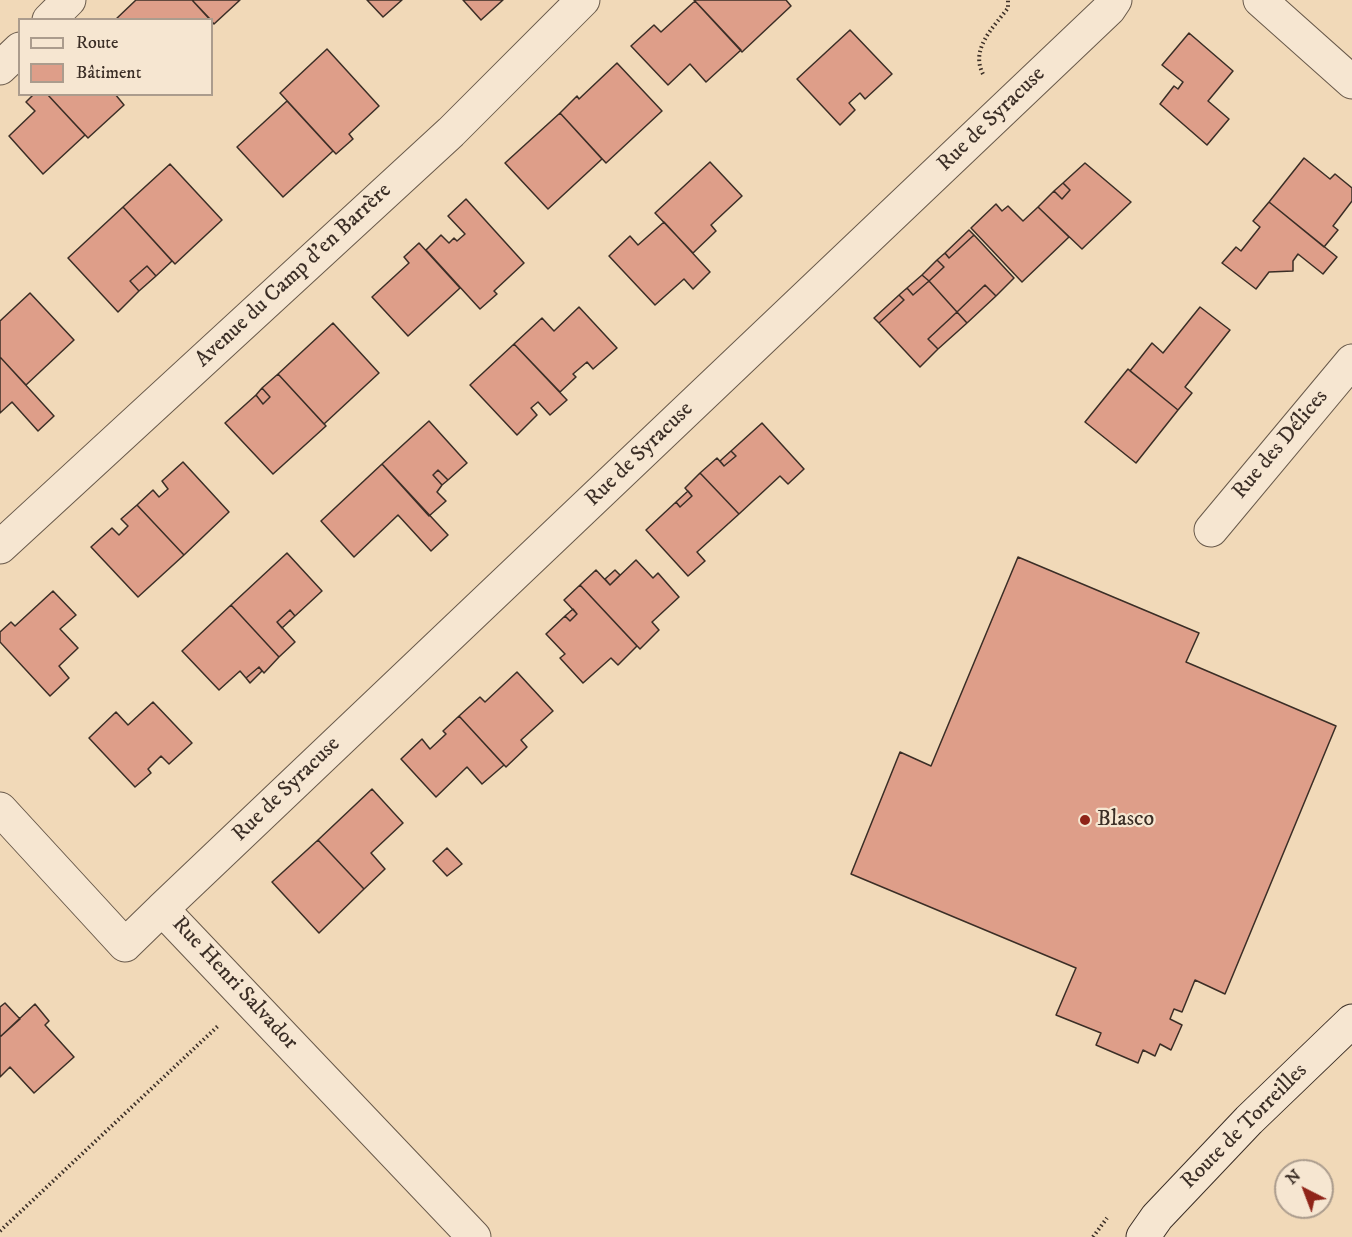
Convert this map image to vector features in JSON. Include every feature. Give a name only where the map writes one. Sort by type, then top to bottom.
[{"type":"street","points":[[51,18],[69,0]]},
{"type":"street","name":"Avenue du Camp d'en Barrère","points":[[0,548],[442,140],[583,0]]},
{"type":"street","name":"Rue de Syracuse","points":[[162,909],[1109,9],[1115,0]]},
{"type":"street","points":[[1260,0],[1352,82]]},
{"type":"street","points":[[0,68],[18,51]]},
{"type":"street","name":"Rue des Délices","points":[[1211,530],[1352,361]]},
{"type":"street","name":"Rue Henri Salvador","points":[[0,809],[125,945],[162,909],[471,1234]]},
{"type":"street","name":"Route de Torreilles","points":[[1143,1237],[1157,1217],[1249,1120],[1352,1021]]},
{"type":"path","points":[[1007,106],[988,84],[978,63],[981,46],[1008,8],[1008,0]]},
{"type":"path","points":[[0,1231],[247,998]]},
{"type":"building","points":[[136,0],[192,0],[209,18],[117,18]]},
{"type":"building","points":[[192,0],[240,0],[214,24],[213,18],[208,18]]},
{"type":"building","points":[[367,0],[402,0],[383,17]]},
{"type":"building","points":[[463,0],[503,0],[481,20]]},
{"type":"building","points":[[694,0],[786,0],[791,6],[742,52]]},
{"type":"building","points":[[695,1],[741,50],[706,82],[690,64],[668,85],[631,46],[654,25],[661,32]]},
{"type":"building","points":[[850,30],[892,74],[865,99],[860,93],[849,103],[855,110],[840,125],[797,79]]},
{"type":"building","points":[[1189,33],[1233,71],[1208,101],[1229,119],[1207,145],[1160,104],[1174,86],[1178,89],[1183,82],[1162,65]]},
{"type":"building","points":[[327,49],[379,106],[349,134],[353,139],[336,154],[280,93]]},
{"type":"building","points":[[617,63],[662,111],[606,163],[560,113],[577,96],[579,99]]},
{"type":"building","points":[[32,96],[49,96],[85,135],[43,174],[9,136],[35,111],[26,102]]},
{"type":"building","points":[[49,96],[117,96],[124,105],[88,138]]},
{"type":"building","points":[[287,101],[333,151],[283,197],[237,147]]},
{"type":"building","points":[[560,113],[602,159],[548,209],[505,163]]},
{"type":"building","points":[[1304,158],[1330,179],[1335,174],[1352,188],[1352,201],[1333,226],[1338,230],[1324,247],[1269,202]]},
{"type":"building","points":[[710,162],[742,196],[711,225],[716,231],[693,253],[655,213]]},
{"type":"building","points":[[1085,163],[1131,202],[1082,249],[1038,207],[1054,191],[1062,199],[1070,190],[1063,183]]},
{"type":"building","points":[[170,164],[222,220],[175,264],[123,207]]},
{"type":"building","points":[[1063,183],[1070,190],[1062,199],[1054,191]]},
{"type":"building","points":[[466,199],[524,263],[494,291],[497,294],[480,309],[426,250],[441,235],[449,243],[454,238],[457,241],[465,234],[448,216]]},
{"type":"building","points":[[1269,202],[1337,257],[1323,274],[1298,254],[1293,261],[1293,271],[1269,272],[1256,289],[1222,263],[1236,247],[1241,251],[1260,227],[1253,221]]},
{"type":"building","points":[[996,204],[1002,211],[1008,206],[1023,221],[1038,207],[1069,237],[1022,282],[971,228]]},
{"type":"building","points":[[123,207],[172,261],[156,276],[147,266],[130,281],[139,291],[118,312],[68,258]]},
{"type":"building","points":[[664,222],[710,272],[693,289],[684,279],[655,305],[609,256],[630,236],[638,245]]},
{"type":"building","points":[[969,230],[974,235],[949,258],[945,253]]},
{"type":"building","points":[[974,235],[1014,278],[996,296],[985,285],[957,312],[929,281],[944,267],[937,260],[945,253],[949,258]]},
{"type":"building","points":[[419,243],[460,288],[408,336],[372,297],[409,263],[404,257]]},
{"type":"building","points":[[937,260],[944,267],[929,281],[922,275]]},
{"type":"building","points":[[147,266],[156,276],[139,291],[130,281]]},
{"type":"building","points":[[922,275],[929,281],[913,295],[907,288]]},
{"type":"building","points":[[929,281],[957,312],[928,339],[938,349],[920,367],[879,323],[904,300],[899,295],[907,288],[913,295]]},
{"type":"building","points":[[985,285],[996,296],[967,323],[957,312]]},
{"type":"building","points":[[30,293],[74,340],[26,385],[0,357],[0,321]]},
{"type":"building","points":[[899,295],[904,300],[879,323],[874,318]]},
{"type":"building","points":[[579,307],[617,348],[593,369],[587,362],[573,374],[576,377],[560,392],[514,344],[542,318],[554,331]]},
{"type":"building","points":[[1200,307],[1230,330],[1185,387],[1192,393],[1178,410],[1130,371],[1152,343],[1163,353]]},
{"type":"building","points":[[957,312],[967,323],[938,349],[928,339]]},
{"type":"building","points":[[333,323],[379,373],[324,424],[278,374]]},
{"type":"building","points":[[514,344],[567,400],[550,415],[538,402],[531,408],[537,415],[517,435],[470,385]]},
{"type":"building","points":[[0,357],[54,416],[38,431],[12,402],[0,413]]},
{"type":"building","points":[[1128,369],[1178,410],[1136,463],[1085,422]]},
{"type":"building","points":[[278,374],[326,426],[273,474],[225,423],[256,395],[263,404],[270,397],[262,388]]},
{"type":"building","points":[[262,388],[270,397],[263,404],[256,395]]},
{"type":"building","points":[[429,421],[467,463],[448,480],[438,470],[433,475],[442,485],[437,492],[446,501],[429,516],[382,464]]},
{"type":"building","points":[[762,423],[804,469],[788,484],[780,476],[739,514],[700,473],[717,458],[724,466],[736,456],[731,451]]},
{"type":"building","points":[[731,451],[736,456],[724,466],[720,461]]},
{"type":"building","points":[[183,462],[229,512],[184,555],[137,505],[153,490],[159,497],[168,489],[162,481]]},
{"type":"building","points":[[382,464],[448,535],[431,551],[398,515],[354,557],[321,521]]},
{"type":"building","points":[[438,470],[448,480],[442,485],[433,475]]},
{"type":"building","points":[[700,473],[739,514],[697,552],[705,561],[688,576],[646,530],[676,502],[680,507],[692,496],[685,488]]},
{"type":"building","points":[[688,491],[692,496],[680,507],[676,502]]},
{"type":"building","points":[[137,505],[184,555],[138,597],[91,547],[112,528],[119,535],[128,526],[121,519]]},
{"type":"building","points":[[287,553],[322,591],[295,616],[290,610],[277,622],[295,642],[279,657],[231,605]]},
{"type":"building","name":"Blasco","points":[[1018,557],[1199,633],[1186,662],[1336,726],[1225,994],[1195,980],[1182,1012],[1174,1009],[1170,1019],[1182,1025],[1171,1050],[1160,1044],[1155,1056],[1143,1050],[1138,1063],[1096,1045],[1101,1033],[1056,1015],[1076,968],[851,874],[900,752],[931,766]]},
{"type":"building","points":[[636,560],[653,578],[658,573],[679,597],[652,622],[659,630],[640,649],[580,585],[596,570],[610,585]]},
{"type":"building","points":[[615,570],[620,575],[610,585],[605,579]]},
{"type":"building","points":[[580,585],[637,646],[618,665],[611,658],[583,683],[560,658],[565,654],[546,634],[565,616],[570,621],[577,614],[564,600]]},
{"type":"building","points":[[53,591],[76,615],[60,629],[78,648],[59,666],[69,678],[50,696],[0,642],[0,632],[11,622],[15,626]]},
{"type":"building","points":[[231,605],[279,657],[264,673],[259,667],[246,678],[240,671],[219,690],[182,651]]},
{"type":"building","points":[[573,609],[577,614],[570,621],[565,616]]},
{"type":"building","points":[[290,610],[295,616],[282,628],[277,622]]},
{"type":"building","points":[[259,667],[262,671],[250,683],[246,678]]},
{"type":"building","points":[[517,672],[553,711],[521,740],[527,747],[506,767],[459,716],[480,697],[485,702]]},
{"type":"building","points":[[153,702],[192,743],[169,764],[161,756],[148,769],[151,773],[135,787],[89,738],[116,712],[128,725]]},
{"type":"building","points":[[459,716],[504,765],[482,784],[467,767],[436,797],[401,759],[422,739],[430,749],[446,734],[443,731]]},
{"type":"building","points":[[372,789],[403,823],[371,853],[385,869],[364,889],[318,840]]},
{"type":"building","points":[[318,840],[364,889],[319,933],[272,882]]},
{"type":"building","points":[[447,848],[462,864],[447,876],[433,861]]},
{"type":"building","points":[[5,1003],[20,1019],[0,1037],[0,1007]]},
{"type":"building","points":[[35,1004],[49,1021],[45,1025],[74,1057],[34,1093],[10,1067],[0,1077],[0,1037]]},
{"type":"place","name":"Blasco","points":[[1085,820]]}]
